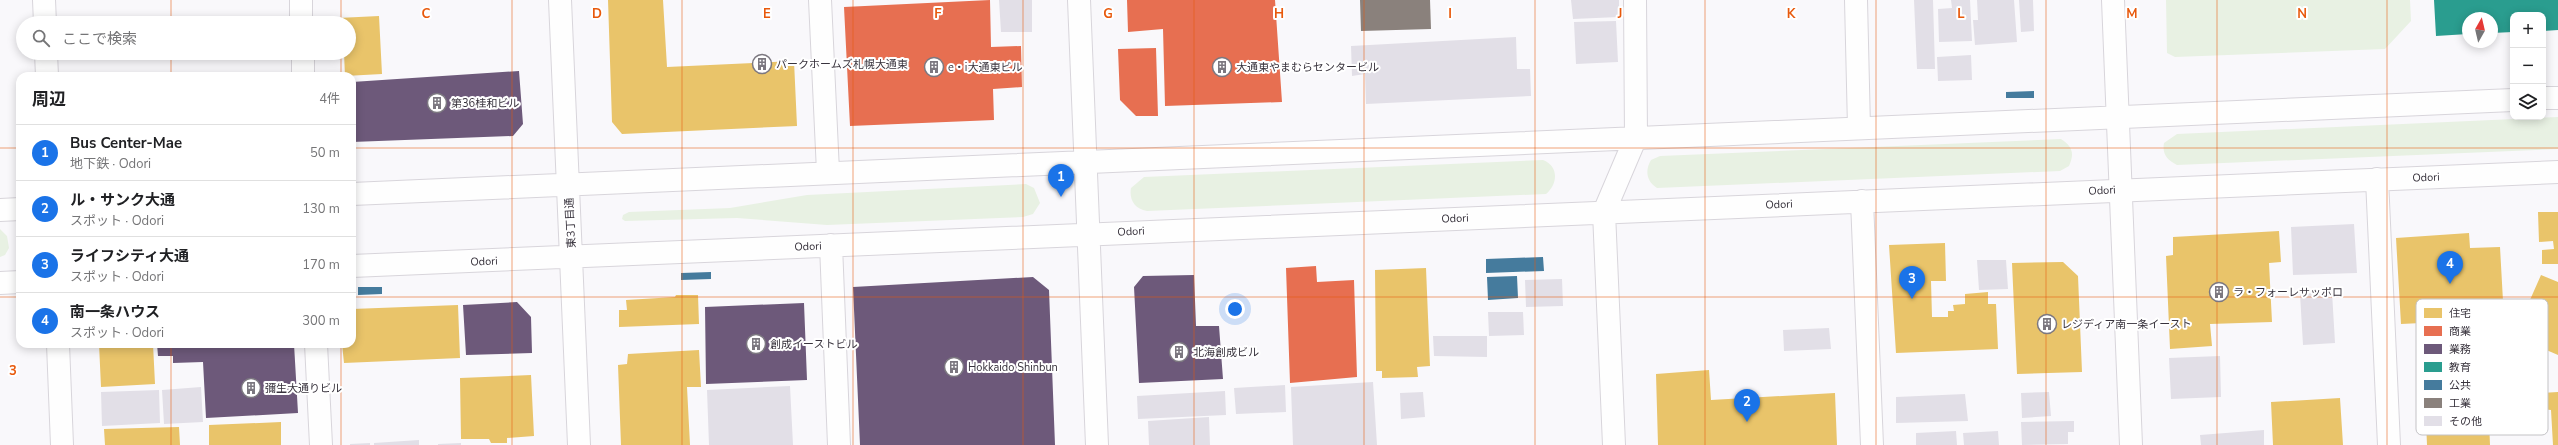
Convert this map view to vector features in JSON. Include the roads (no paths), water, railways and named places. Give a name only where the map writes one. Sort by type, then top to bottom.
[{"type":"street","points":[[44,0],[45,16]]},
{"type":"street","points":[[301,0],[301,16]]},
{"type":"street","name":"東3丁目通","points":[[560,0],[579,445]]},
{"type":"street","points":[[820,0],[828,172]]},
{"type":"street","points":[[1079,0],[1097,445]]},
{"type":"street","points":[[1614,445],[1604,212],[1636,137],[1635,0]]},
{"type":"street","points":[[1856,0],[1859,128]]},
{"type":"street","points":[[2113,0],[2131,445]]},
{"type":"street","points":[[46,60],[47,72]]},
{"type":"street","points":[[302,60],[303,72]]},
{"type":"street","points":[[2546,98],[2558,98]]},
{"type":"street","points":[[356,194],[828,172],[2510,100]]},
{"type":"street","name":"Odori","points":[[356,266],[571,258],[640,253],[2120,189],[2558,172]]},
{"type":"street","points":[[2378,179],[2389,445]]},
{"type":"street","points":[[1862,201],[1872,445]]},
{"type":"street","points":[[0,210],[16,209]]},
{"type":"street","points":[[831,245],[839,445]]},
{"type":"street","points":[[0,283],[16,282]]},
{"type":"street","points":[[58,348],[62,445]]},
{"type":"street","points":[[316,348],[321,445]]},
{"type":"place","name":"パークホームズ札幌大通東","points":[[762,64]]},
{"type":"place","name":"e・i大通東ビル","points":[[934,67]]},
{"type":"place","name":"大通東やまむらセンタービル","points":[[1222,67]]},
{"type":"place","name":"第36桂和ビル","points":[[437,103]]},
{"type":"place","name":"Bus Center-Mae","points":[[1061,197]]},
{"type":"place","name":"南一条ハウス","points":[[2450,284]]},
{"type":"place","name":"ラ・フォーレサッポロ","points":[[2219,292]]},
{"type":"place","name":"ライフシティ大通","points":[[1912,299]]},
{"type":"place","name":"レジディア南一条イースト","points":[[2047,324]]},
{"type":"place","name":"創成イーストビル","points":[[756,344]]},
{"type":"place","name":"北海創成ビル","points":[[1179,352]]},
{"type":"place","name":"Hokkaido Shinbun","points":[[954,367]]},
{"type":"place","name":"彌生大通りビル","points":[[251,388]]},
{"type":"place","name":"ル・サンク大通","points":[[1747,422]]}]
